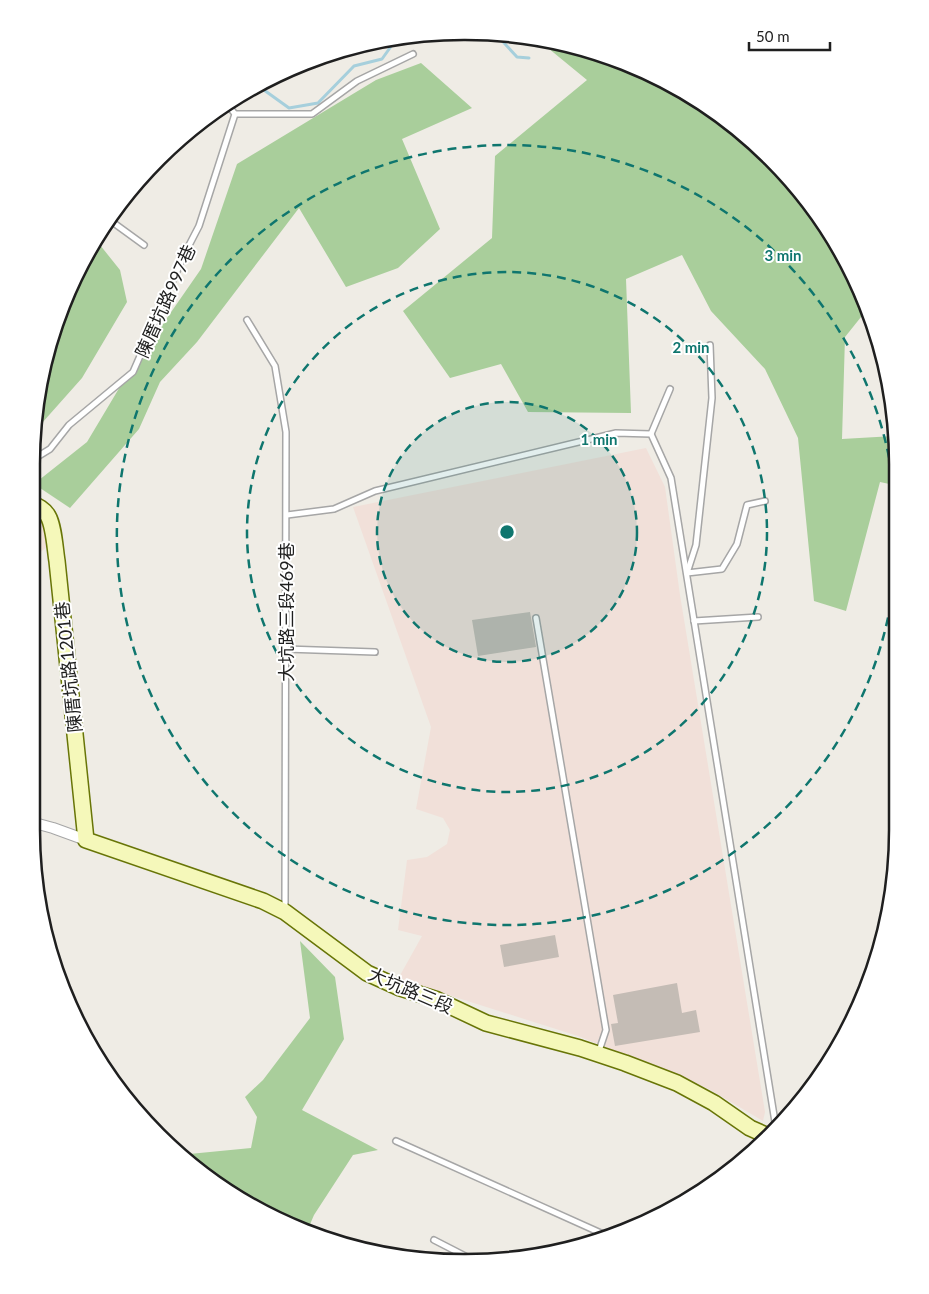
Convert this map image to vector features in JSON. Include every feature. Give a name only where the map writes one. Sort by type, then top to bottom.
[{"type":"street","name":"陳厝坑路1201巷","points":[[40,508],[48,515],[56,551],[86,840]]},
{"type":"street","name":"大坑路三段","points":[[40,824],[254,898],[285,912],[367,974],[400,988],[436,999],[486,1023],[598,1054],[677,1083],[714,1103],[750,1128],[762,1133]]},
{"type":"lane","points":[[232,110],[235,114],[312,114],[357,81],[413,54]]},
{"type":"lane","name":"陳厝坑路997巷","points":[[40,455],[50,449],[69,425],[133,372],[185,253],[199,226],[235,114]]},
{"type":"lane","points":[[115,224],[144,245]]},
{"type":"lane","name":"大坑路三段469巷","points":[[247,320],[275,366],[286,432],[285,912]]},
{"type":"lane","points":[[687,573],[696,545],[712,398],[710,344]]},
{"type":"lane","points":[[670,389],[651,434],[671,478],[775,1119]]},
{"type":"lane","points":[[287,515],[334,510],[375,492],[616,433],[651,434]]},
{"type":"lane","points":[[687,573],[722,569],[738,544],[747,505],[765,501]]},
{"type":"lane","points":[[694,621],[758,617]]},
{"type":"lane","points":[[536,618],[606,1030],[598,1054]]},
{"type":"lane","points":[[286,649],[375,652]]},
{"type":"lane","points":[[396,1141],[598,1232]]},
{"type":"lane","points":[[434,1240],[461,1254]]},
{"type":"shaded area","points":[[646,448],[665,487],[680,595],[765,1112],[763,1121],[709,1089],[578,1036],[398,979],[422,936],[398,930],[407,860],[427,857],[447,844],[450,830],[443,818],[416,809],[431,727],[353,507]]},
{"type":"shaded area","points":[[40,518],[49,545],[40,552]]},
{"type":"green space","points":[[548,48],[574,54],[627,72],[677,97],[723,128],[765,164],[784,185],[817,229],[845,277],[862,316],[845,337],[842,439],[888,436],[889,464],[889,484],[880,482],[846,611],[814,601],[798,438],[765,369],[711,311],[682,255],[626,279],[631,413],[528,412],[501,364],[450,378],[403,311],[492,238],[495,156],[587,80]]},
{"type":"green space","points":[[421,63],[472,108],[402,139],[440,229],[398,268],[346,287],[299,208],[197,342],[160,382],[139,429],[70,508],[40,488],[40,479],[87,442],[124,380],[201,269],[237,164],[376,80]]},
{"type":"green space","points":[[101,246],[120,270],[127,302],[82,378],[43,422],[54,355],[72,302]]},
{"type":"green space","points":[[300,941],[335,977],[344,1039],[302,1110],[378,1150],[353,1155],[314,1215],[310,1225],[252,1197],[191,1154],[251,1148],[257,1117],[245,1097],[263,1080],[310,1018]]},
{"type":"building","points":[[530,612],[536,647],[478,656],[472,620]]},
{"type":"building","points":[[555,935],[559,957],[504,967],[500,945]]},
{"type":"building","points":[[677,983],[682,1013],[696,1010],[700,1032],[615,1046],[611,1024],[618,1023],[613,995]]},
{"type":"waterway","points":[[503,42],[517,57],[529,58]]},
{"type":"waterway","points":[[265,90],[289,108],[318,103],[354,66],[382,59],[391,47]]}]
